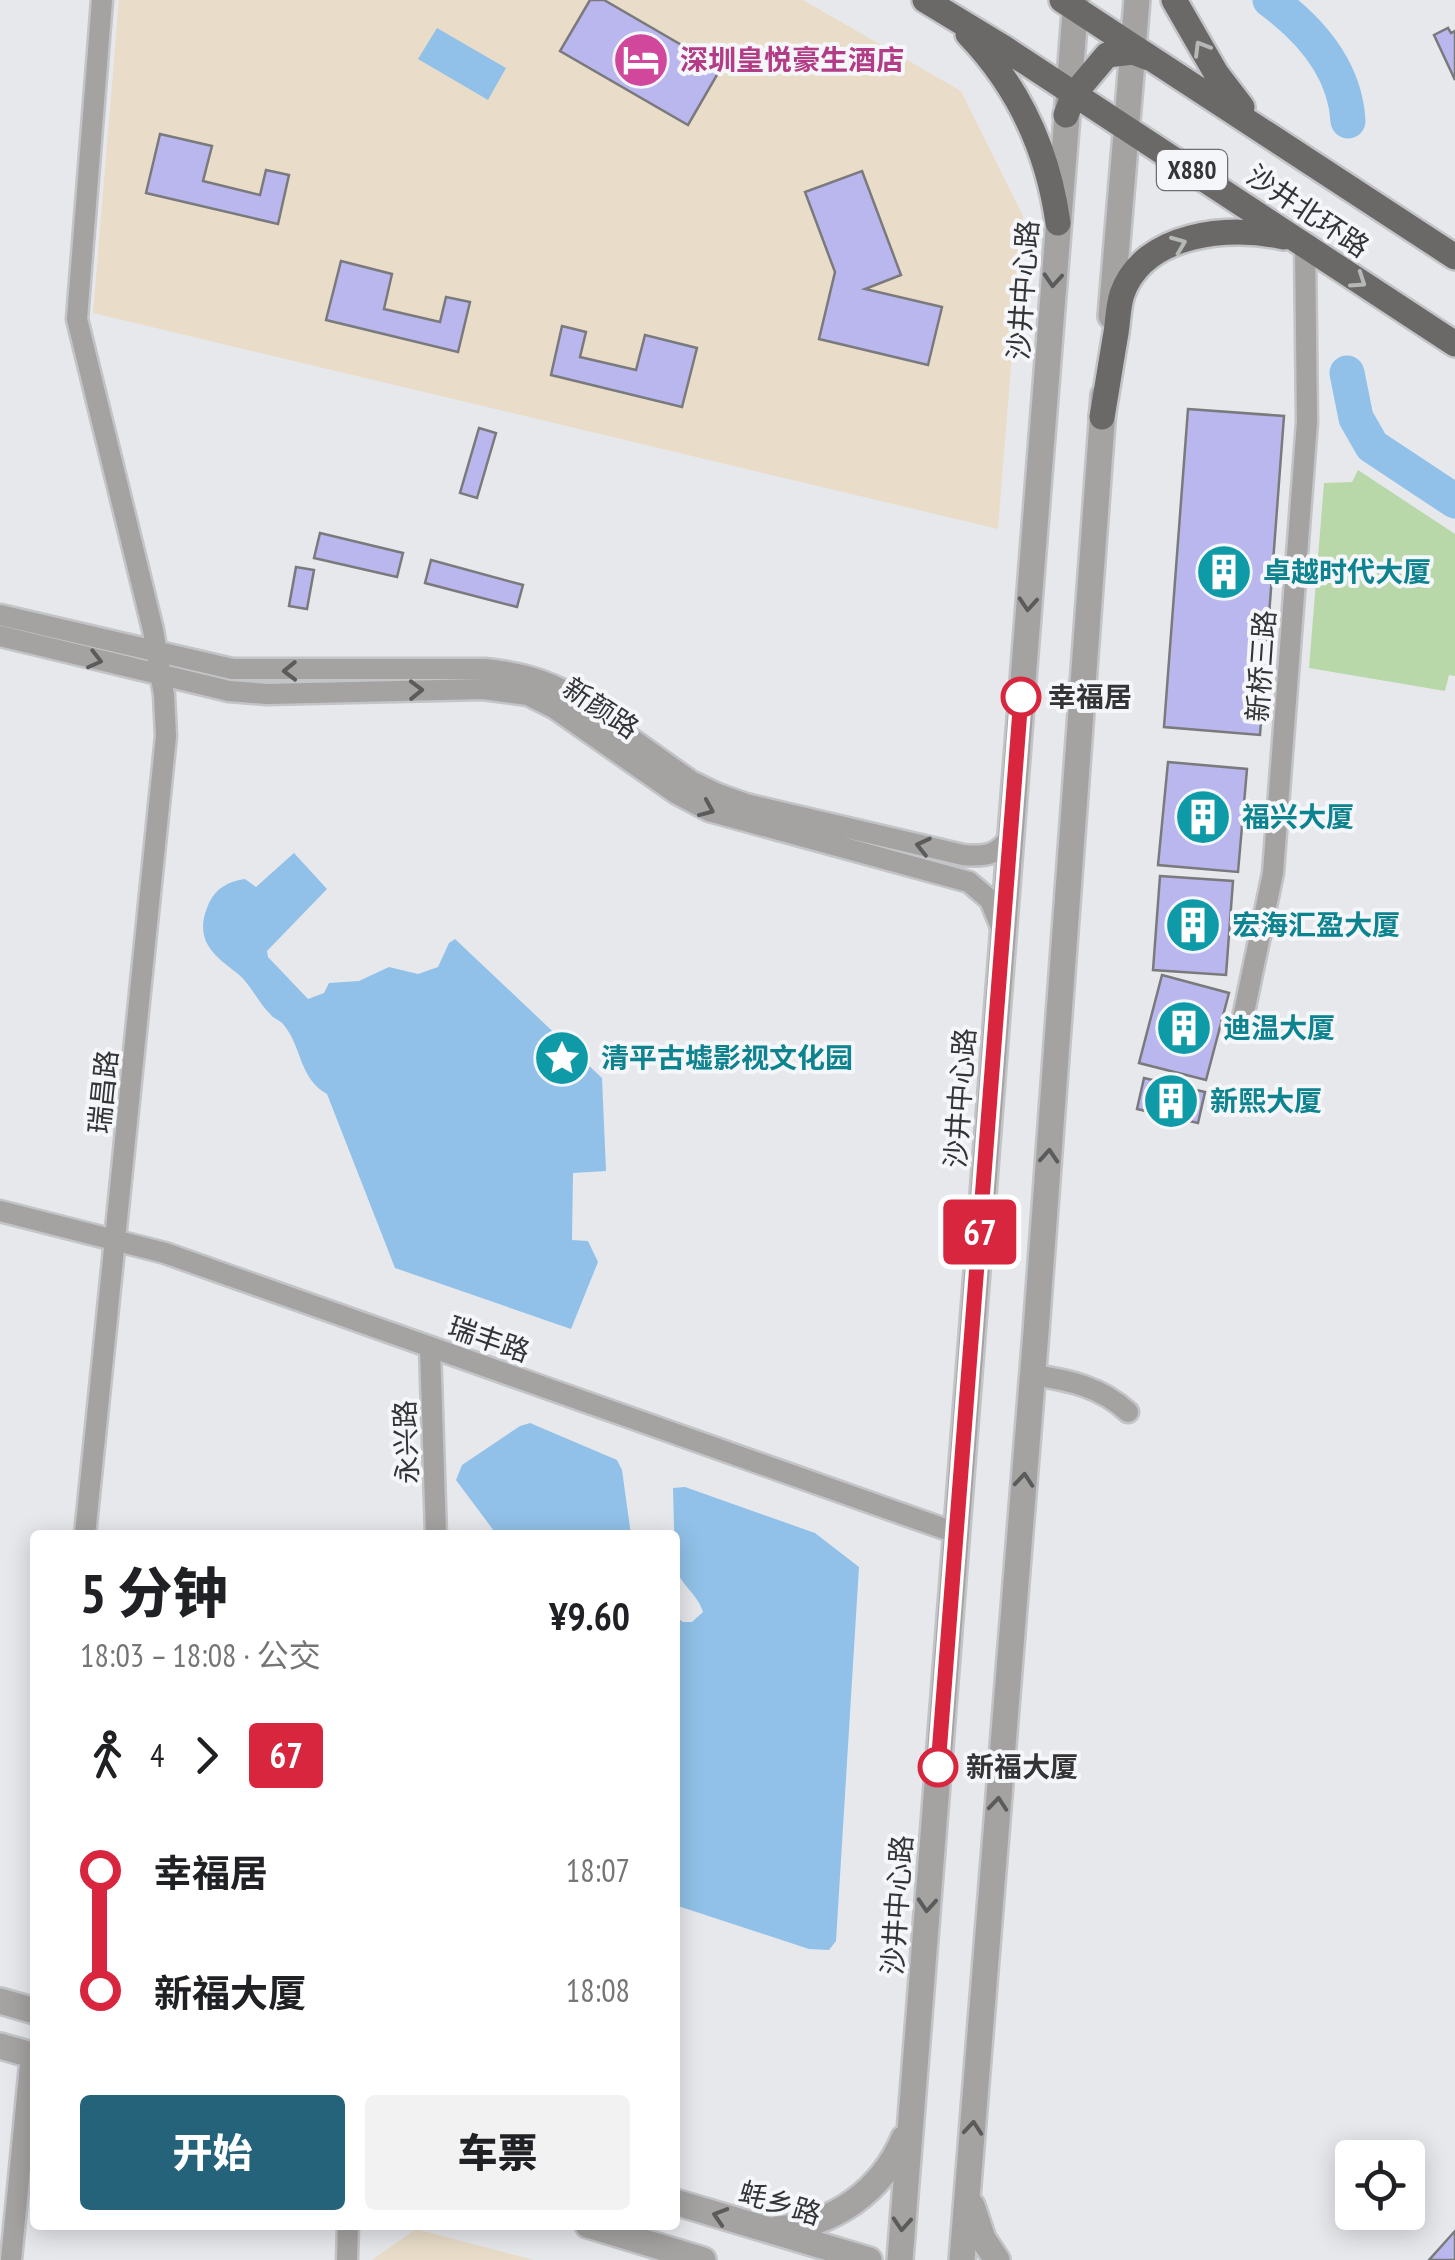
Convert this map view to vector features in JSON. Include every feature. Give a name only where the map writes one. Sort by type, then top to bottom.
[{"type":"main road","points":[[1174,0],[1237,102],[1316,166]]},
{"type":"main road","name":"沙井北环路","points":[[1071,3],[1133,49],[1200,88],[1455,256]]},
{"type":"main road","name":"沙井北环路","points":[[931,4],[1070,100],[1127,128],[1455,344]]},
{"type":"main road","points":[[931,4],[958,23],[989,58],[1027,117],[1044,153],[1058,224]]},
{"type":"main road","points":[[1070,100],[1108,55],[1133,49]]},
{"type":"main road","points":[[1102,417],[1122,294],[1141,266],[1186,240],[1230,232],[1272,234],[1306,245]]},
{"type":"street","name":"瑞昌路","points":[[85,1530],[166,736],[157,654],[78,319],[102,0]]},
{"type":"street","points":[[962,2260],[1137,0]]},
{"type":"street","name":"沙井中心路","points":[[900,2260],[1070,100],[1071,3]]},
{"type":"street","name":"新桥三路","points":[[1241,1027],[1273,873],[1307,422],[1306,245]]},
{"type":"street","name":"新颜路","points":[[0,615],[232,670],[515,672],[563,690],[691,781],[746,804],[963,855],[993,854],[1010,836]]},
{"type":"street","name":"新颜路","points":[[0,636],[248,693],[483,689],[528,695],[554,708],[677,794],[709,811],[970,882],[996,910],[1002,936]]},
{"type":"street","name":"瑞丰路","points":[[0,1211],[165,1253],[956,1533]]},
{"type":"street","name":"永兴路","points":[[430,1347],[436,1530]]},
{"type":"street","points":[[1033,1375],[1070,1380],[1100,1391],[1128,1412]]},
{"type":"street","points":[[0,2001],[30,2010]]},
{"type":"street","points":[[0,2046],[30,2055]]},
{"type":"street","points":[[11,2260],[30,2084]]},
{"type":"street","points":[[765,2230],[811,2224],[852,2204],[885,2172],[910,2119]]},
{"type":"street","points":[[968,2182],[977,2224],[996,2260]]},
{"type":"street","name":"蚝乡路","points":[[680,2204],[869,2260]]},
{"type":"street","points":[[348,2230],[348,2260]]},
{"type":"street","points":[[604,2230],[703,2260]]},
{"type":"shaded area","points":[[119,0],[803,0],[961,91],[1023,216],[998,529],[93,313]]},
{"type":"shaded area","points":[[420,2230],[534,2260],[372,2260]]},
{"type":"green space","points":[[1358,470],[1455,534],[1455,676],[1449,675],[1445,691],[1309,668],[1324,483],[1352,482]]},
{"type":"water","points":[[437,28],[506,68],[488,100],[418,59]]},
{"type":"water","points":[[294,853],[327,889],[267,951],[268,957],[308,999],[324,993],[329,983],[359,981],[389,967],[418,974],[438,967],[449,943],[455,939],[602,1078],[606,1171],[573,1173],[572,1240],[588,1241],[598,1262],[571,1329],[395,1268],[327,1094],[311,1080],[283,1024],[266,1010],[242,977],[213,952],[204,936],[205,916],[219,889],[245,879],[256,887]]},
{"type":"water","points":[[530,1423],[617,1460],[622,1470],[630,1530],[493,1530],[456,1480],[462,1465]]},
{"type":"water","points":[[685,1487],[815,1533],[859,1567],[836,1941],[829,1950],[809,1949],[680,1907],[680,1620],[692,1622],[703,1612],[680,1577],[680,1530],[674,1530],[673,1488]]},
{"type":"building","name":"深圳皇悦豪生酒店","points":[[590,0],[604,0],[721,68],[688,125],[560,51]]},
{"type":"building","points":[[1448,28],[1451,33],[1455,31],[1455,80],[1434,35]]},
{"type":"building","points":[[160,134],[212,146],[203,181],[260,195],[266,170],[289,175],[278,224],[146,193]]},
{"type":"building","points":[[862,171],[901,275],[865,289],[942,307],[928,365],[819,339],[835,272],[805,192]]},
{"type":"building","points":[[341,261],[392,274],[384,309],[440,322],[446,297],[470,302],[458,352],[326,320]]},
{"type":"building","points":[[562,326],[586,332],[580,357],[636,370],[645,335],[697,348],[682,407],[551,375]]},
{"type":"building","name":"卓越时代大厦","points":[[1188,409],[1284,416],[1260,735],[1164,727]]},
{"type":"building","points":[[479,428],[496,433],[477,498],[460,493]]},
{"type":"building","points":[[320,533],[403,553],[397,577],[314,558]]},
{"type":"building","points":[[431,560],[523,585],[517,607],[425,583]]},
{"type":"building","points":[[296,567],[314,570],[307,609],[289,606]]},
{"type":"building","name":"福兴大厦","points":[[1168,762],[1247,769],[1238,872],[1158,865]]},
{"type":"building","name":"宏海汇盈大厦","points":[[1160,876],[1233,881],[1226,975],[1153,970]]},
{"type":"building","name":"迪温大厦","points":[[1162,975],[1229,993],[1206,1080],[1139,1063]]},
{"type":"building","name":"新熙大厦","points":[[1144,1078],[1205,1092],[1198,1123],[1137,1109]]},
{"type":"building","points":[[1455,2231],[1455,2260],[1429,2260]]},
{"type":"waterway","points":[[1270,0],[1299,24],[1323,52],[1340,84],[1348,121]]},
{"type":"waterway","points":[[1347,373],[1356,418],[1372,446],[1455,501]]},
{"type":"bus line","name":"67","points":[[938,1767],[1021,697]]},
{"type":"place","name":"深圳皇悦豪生酒店","points":[[641,60]]},
{"type":"place","name":"卓越时代大厦","points":[[1224,572]]},
{"type":"place","name":"幸福居","points":[[1021,697]]},
{"type":"place","name":"福兴大厦","points":[[1203,817]]},
{"type":"place","name":"宏海汇盈大厦","points":[[1193,925]]},
{"type":"place","name":"迪温大厦","points":[[1184,1028]]},
{"type":"place","name":"清平古墟影视文化园","points":[[562,1058]]},
{"type":"place","name":"新熙大厦","points":[[1171,1101]]},
{"type":"place","name":"新福大厦","points":[[938,1767]]}]
